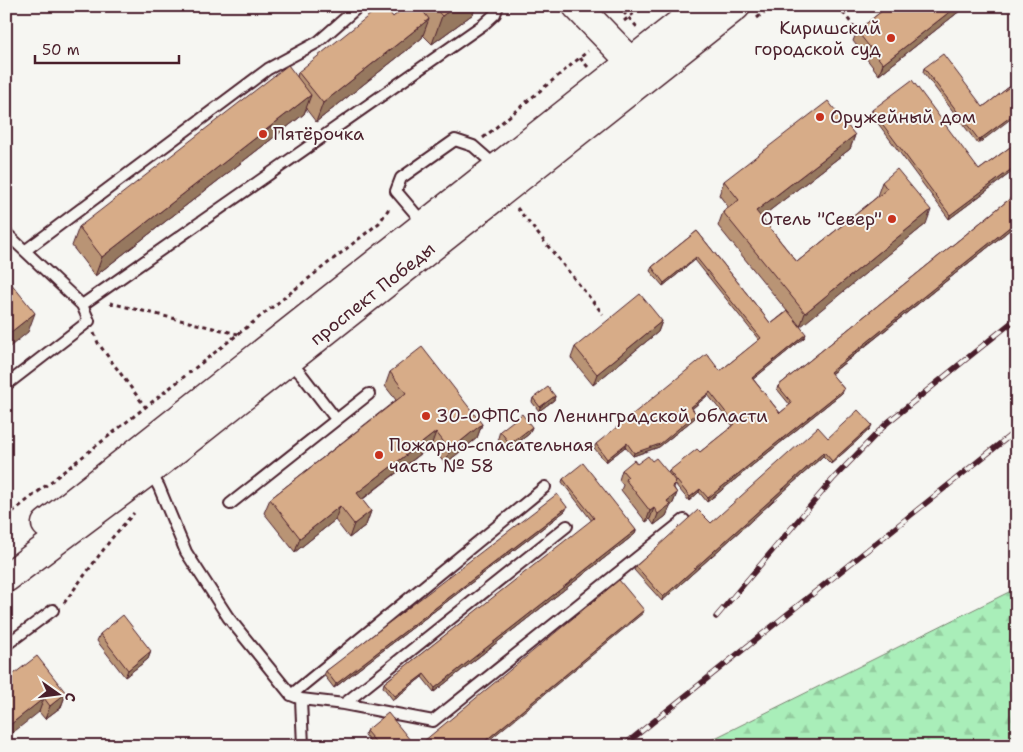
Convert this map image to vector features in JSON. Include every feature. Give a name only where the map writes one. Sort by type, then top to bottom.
[{"type":"main road","points":[[577,6],[638,69]]},
{"type":"main road","name":"проспект Победы","points":[[6,555],[432,233],[638,69],[702,6]]},
{"type":"main road","name":"проспект Победы","points":[[6,578],[154,478],[432,233],[498,168],[638,69],[736,6]]},
{"type":"lane","points":[[26,250],[268,69],[318,42],[359,6]]},
{"type":"lane","points":[[86,302],[484,24],[495,14],[498,6]]},
{"type":"lane","points":[[432,233],[396,190],[401,178],[455,140],[473,146],[498,168]]},
{"type":"lane","points":[[6,233],[86,302],[89,321],[6,385]]},
{"type":"lane","points":[[288,360],[336,419]]},
{"type":"lane","points":[[230,504],[369,394]]},
{"type":"lane","points":[[154,478],[186,552],[228,617],[296,697],[303,746]]},
{"type":"lane","points":[[296,697],[545,487]]},
{"type":"lane","points":[[296,697],[433,721],[684,520]]},
{"type":"lane","points":[[344,704],[567,526]]},
{"type":"lane","points":[[6,645],[52,610]]},
{"type":"path","points":[[629,17],[643,6]]},
{"type":"path","points":[[838,6],[861,35]]},
{"type":"path","points":[[473,146],[580,58]]},
{"type":"path","points":[[6,517],[379,223],[390,208],[396,190]]},
{"type":"path","points":[[515,206],[603,314]]},
{"type":"path","points":[[86,302],[238,335]]},
{"type":"path","points":[[89,321],[98,343],[146,408]]},
{"type":"path","points":[[52,610],[66,601],[154,478]]},
{"type":"green space","points":[[1017,588],[1017,746],[701,745]]},
{"type":"building","points":[[381,6],[385,6],[393,17],[406,6],[419,6],[429,19],[323,103],[298,72]]},
{"type":"building","points":[[433,6],[456,6],[442,16]]},
{"type":"building","name":"Киришский городской суд","points":[[888,6],[957,6],[883,64],[857,31]]},
{"type":"building","points":[[943,54],[983,107],[1017,81],[1017,112],[979,140],[924,68]]},
{"type":"building","points":[[288,65],[311,95],[102,257],[79,227]]},
{"type":"building","points":[[912,80],[979,170],[1017,142],[1017,165],[950,215],[872,110]]},
{"type":"building","name":"Отель \"Север\"","points":[[828,101],[855,135],[756,211],[797,262],[887,189],[882,182],[897,169],[931,210],[805,313],[723,212],[739,200],[724,181]]},
{"type":"building","points":[[1017,193],[1017,221],[830,372],[844,389],[708,498],[700,489],[690,497],[669,471],[697,449],[700,452],[735,424],[710,392],[691,407],[696,414],[660,444],[634,453],[627,443],[607,459],[596,444],[707,354],[720,371],[761,338],[696,257],[664,283],[652,267],[697,231],[771,324],[788,311],[806,334],[752,378],[780,413],[792,403],[778,386]]},
{"type":"building","points":[[10,282],[35,313],[6,336],[6,285]]},
{"type":"building","points":[[640,294],[662,321],[597,374],[575,347]]},
{"type":"building","name":"Пожарно-спасательная часть № 58","points":[[422,347],[482,424],[450,450],[436,432],[357,493],[371,511],[354,524],[340,506],[300,538],[270,499],[406,393],[390,372]]},
{"type":"building","points":[[548,387],[555,396],[540,407],[533,398]]},
{"type":"building","points":[[858,410],[872,425],[832,461],[824,452],[663,597],[636,566],[698,510],[711,523],[818,427],[828,438]]},
{"type":"building","points":[[522,414],[532,427],[510,444],[500,431]]},
{"type":"building","points":[[648,456],[652,461],[656,458],[676,482],[672,486],[677,493],[667,501],[670,505],[658,514],[654,508],[650,511],[625,479],[628,477],[622,470],[634,460],[637,464]]},
{"type":"building","points":[[583,463],[636,530],[435,688],[424,674],[395,696],[384,683],[594,518],[563,479]]},
{"type":"building","points":[[557,494],[567,507],[336,684],[326,671]]},
{"type":"building","points":[[619,580],[644,610],[479,746],[418,746]]},
{"type":"building","points":[[123,615],[151,651],[128,670],[100,634]]},
{"type":"building","points":[[37,656],[66,693],[50,706],[44,698],[6,728],[6,680]]},
{"type":"building","points":[[388,713],[415,746],[379,746],[366,731]]},
{"type":"railway","points":[[716,617],[834,478],[887,423],[1017,318]]},
{"type":"railway","points":[[623,746],[1017,430]]},
{"type":"place","name":"Киришский городской суд","points":[[891,38]]},
{"type":"place","name":"Оружейный дом","points":[[820,117]]},
{"type":"place","name":"Пятёрочка","points":[[263,134]]},
{"type":"place","name":"Отель \"Север\"","points":[[892,219]]},
{"type":"place","name":"30-ОФПС по Ленинградской области","points":[[426,416]]},
{"type":"place","name":"Пожарно-спасательная часть № 58","points":[[379,455]]}]
